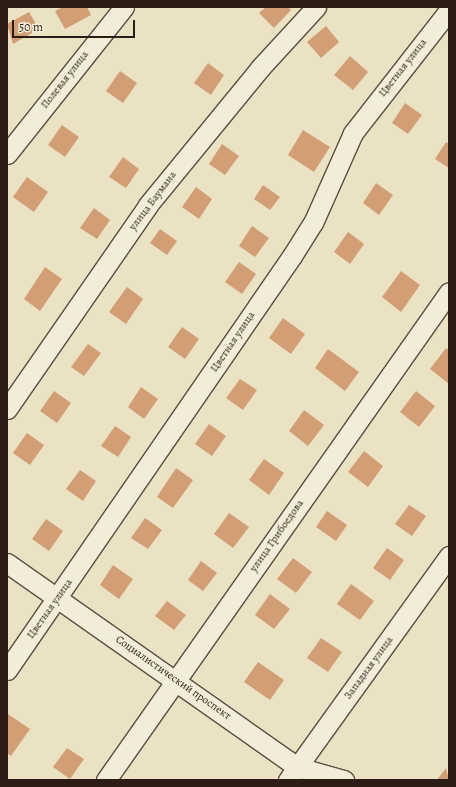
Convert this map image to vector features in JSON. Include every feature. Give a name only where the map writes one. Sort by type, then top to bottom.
[{"type":"street","name":"Полевая улица","points":[[7,154],[124,7]]},
{"type":"street","name":"улица Баумана","points":[[7,409],[148,205],[260,68],[316,7]]},
{"type":"street","name":"Цветная улица","points":[[7,670],[292,256],[313,223],[353,133],[449,10]]},
{"type":"street","name":"улица Грибоедова","points":[[106,780],[449,292]]},
{"type":"street","name":"Западная улица","points":[[293,773],[449,556]]},
{"type":"street","name":"Социалистический проспект","points":[[7,563],[176,680],[293,773],[344,780]]},
{"type":"building","points":[[63,7],[87,7],[91,15],[65,29],[55,11]]},
{"type":"building","points":[[266,7],[288,7],[291,10],[274,28],[259,13]]},
{"type":"building","points":[[29,12],[39,29],[13,44],[7,24]]},
{"type":"building","points":[[326,26],[339,42],[321,58],[307,42]]},
{"type":"building","points":[[350,56],[368,72],[353,90],[334,75]]},
{"type":"building","points":[[208,63],[224,75],[211,95],[194,83]]},
{"type":"building","points":[[120,71],[137,83],[123,103],[106,91]]},
{"type":"building","points":[[405,103],[422,115],[408,134],[392,123]]},
{"type":"building","points":[[62,125],[79,137],[65,157],[48,145]]},
{"type":"building","points":[[303,130],[330,147],[314,172],[288,155]]},
{"type":"building","points":[[446,142],[449,144],[449,168],[435,159]]},
{"type":"building","points":[[222,144],[239,156],[225,175],[209,164]]},
{"type":"building","points":[[123,157],[139,169],[126,188],[109,177]]},
{"type":"building","points":[[27,177],[48,192],[34,212],[13,197]]},
{"type":"building","points":[[376,183],[393,195],[379,215],[363,203]]},
{"type":"building","points":[[263,185],[280,197],[270,210],[254,199]]},
{"type":"building","points":[[196,187],[212,199],[199,219],[182,207]]},
{"type":"building","points":[[94,208],[110,220],[97,239],[80,228]]},
{"type":"building","points":[[252,226],[269,238],[255,257],[239,246]]},
{"type":"building","points":[[160,229],[177,241],[167,255],[150,243]]},
{"type":"building","points":[[348,232],[364,244],[350,264],[334,252]]},
{"type":"building","points":[[239,262],[256,274],[242,294],[225,282]]},
{"type":"building","points":[[45,267],[62,279],[40,311],[24,299]]},
{"type":"building","points":[[401,271],[420,285],[401,312],[382,297]]},
{"type":"building","points":[[127,287],[143,299],[126,324],[109,312]]},
{"type":"building","points":[[283,318],[305,334],[291,354],[269,338]]},
{"type":"building","points":[[182,327],[199,339],[185,359],[168,347]]},
{"type":"building","points":[[88,344],[101,353],[84,376],[71,367]]},
{"type":"building","points":[[446,348],[449,351],[449,384],[430,369]]},
{"type":"building","points":[[328,349],[359,372],[345,391],[315,368]]},
{"type":"building","points":[[240,379],[257,390],[243,410],[226,398]]},
{"type":"building","points":[[141,387],[158,399],[144,419],[128,407]]},
{"type":"building","points":[[54,391],[71,403],[57,423],[40,411]]},
{"type":"building","points":[[416,391],[435,406],[419,427],[400,412]]},
{"type":"building","points":[[304,410],[324,425],[308,446],[289,431]]},
{"type":"building","points":[[209,424],[226,436],[212,456],[195,444]]},
{"type":"building","points":[[115,426],[131,437],[118,457],[101,446]]},
{"type":"building","points":[[27,433],[44,445],[30,465],[13,453]]},
{"type":"building","points":[[364,451],[383,466],[368,487],[348,472]]},
{"type":"building","points":[[264,459],[284,473],[269,495],[249,480]]},
{"type":"building","points":[[176,468],[193,480],[173,508],[157,497]]},
{"type":"building","points":[[80,470],[96,481],[83,501],[66,489]]},
{"type":"building","points":[[409,505],[426,516],[412,536],[395,524]]},
{"type":"building","points":[[327,511],[347,525],[336,541],[316,527]]},
{"type":"building","points":[[229,513],[249,527],[233,548],[214,534]]},
{"type":"building","points":[[145,518],[162,530],[148,549],[131,538]]},
{"type":"building","points":[[46,519],[63,531],[49,551],[32,539]]},
{"type":"building","points":[[387,548],[404,560],[390,580],[373,568]]},
{"type":"building","points":[[293,558],[312,572],[296,593],[277,579]]},
{"type":"building","points":[[201,561],[217,573],[203,591],[188,580]]},
{"type":"building","points":[[113,565],[133,579],[119,599],[100,585]]},
{"type":"building","points":[[351,584],[374,601],[360,620],[337,604]]},
{"type":"building","points":[[270,594],[290,609],[274,629],[255,615]]},
{"type":"building","points":[[167,601],[186,615],[174,630],[155,616]]},
{"type":"building","points":[[321,638],[342,652],[328,672],[307,658]]},
{"type":"building","points":[[258,662],[284,680],[270,700],[244,682]]},
{"type":"building","points":[[8,714],[30,729],[11,756],[7,753]]},
{"type":"building","points":[[67,748],[84,759],[70,779],[53,767]]},
{"type":"building","points":[[446,768],[449,780],[437,780]]}]
